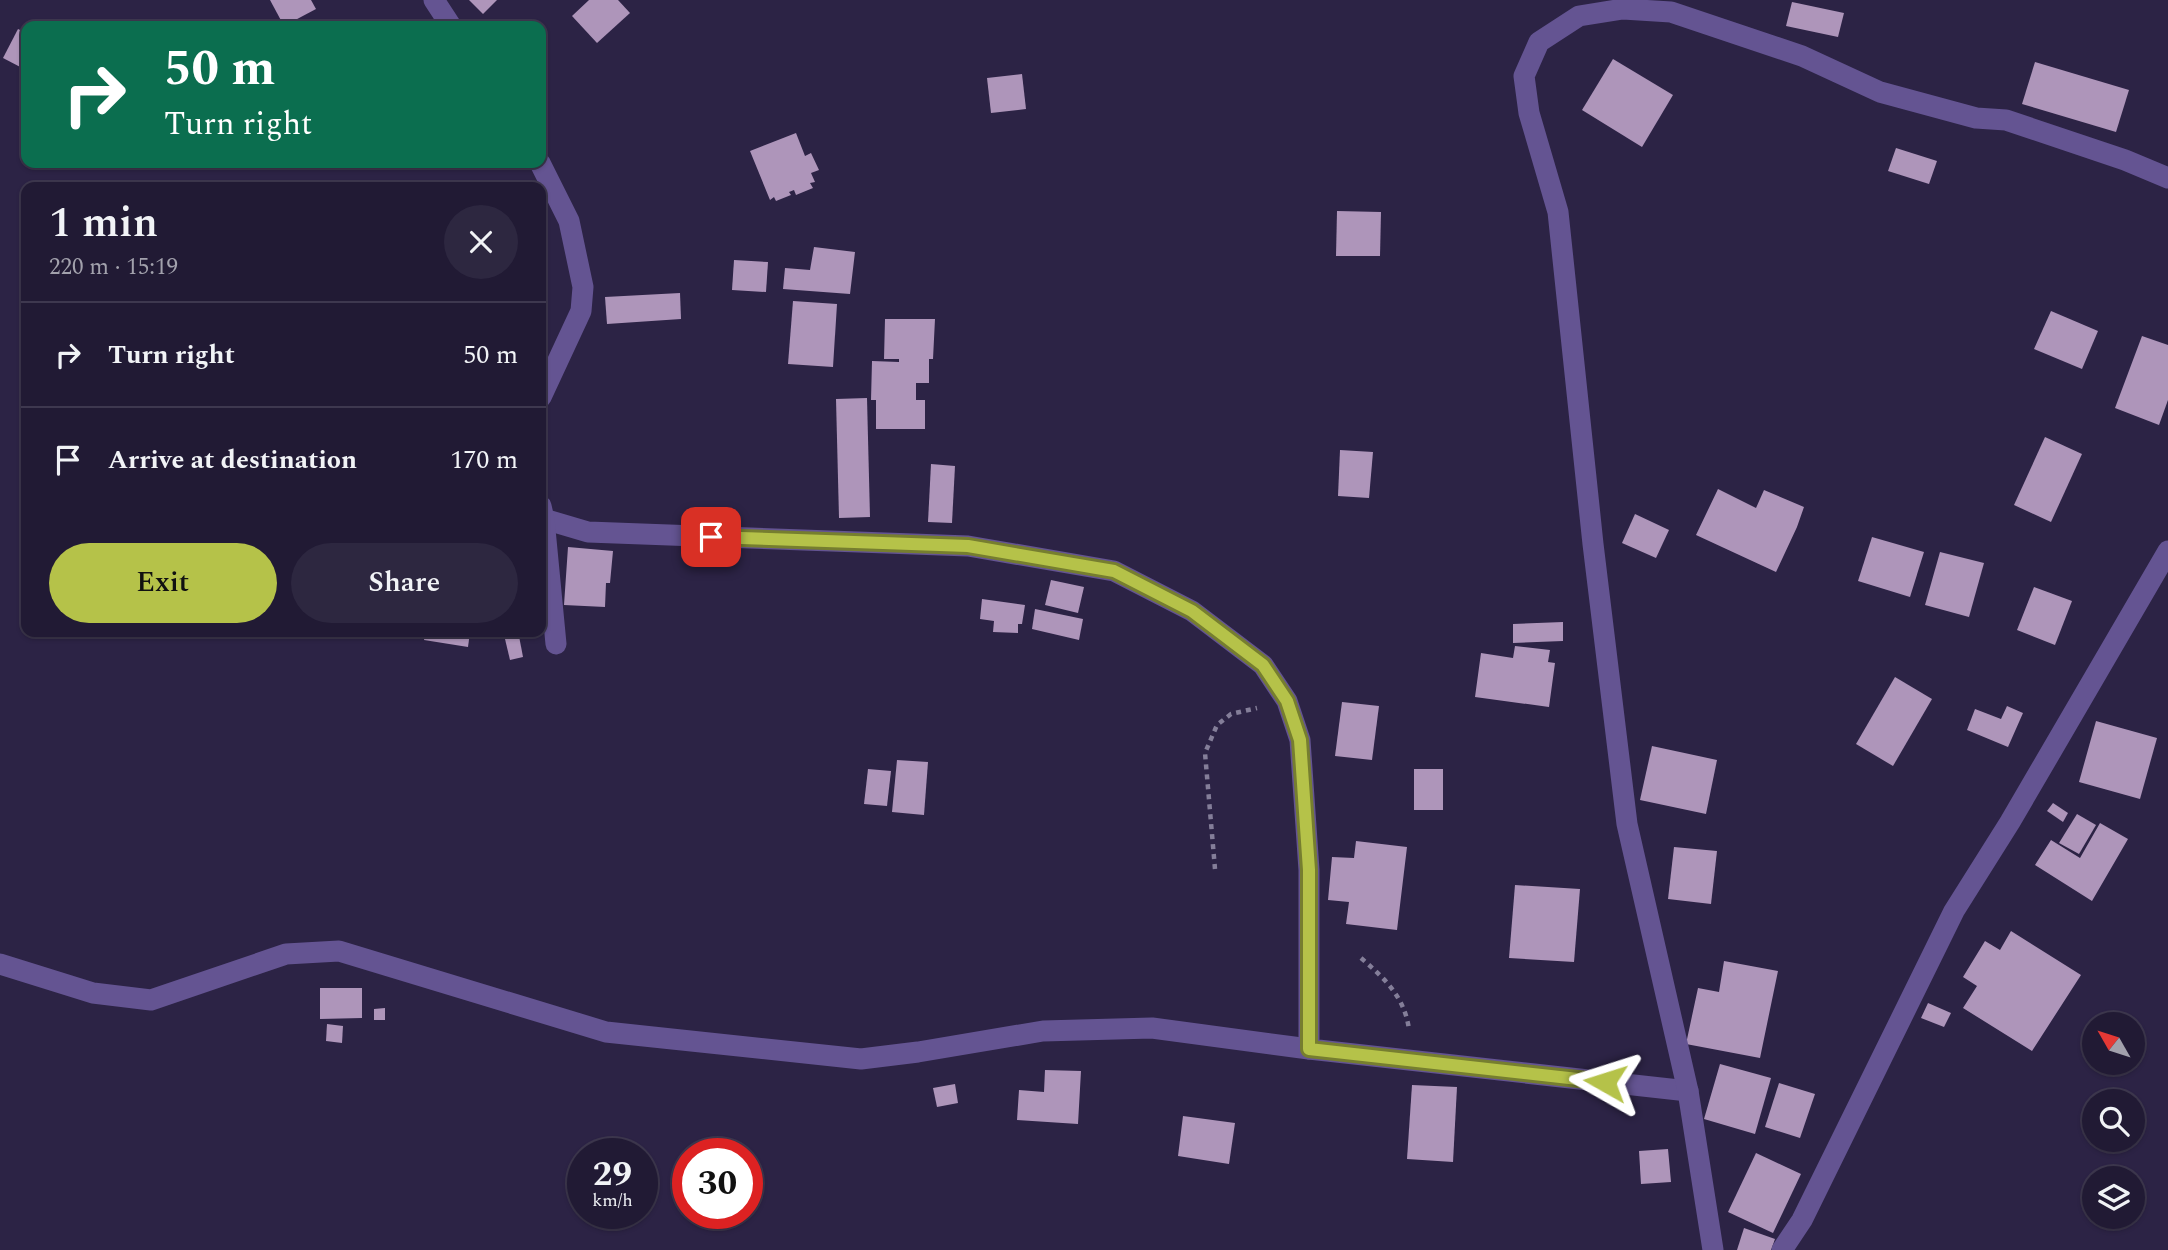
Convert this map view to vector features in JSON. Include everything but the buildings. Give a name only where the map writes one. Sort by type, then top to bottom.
[{"type":"street","points":[[434,0],[448,21]]},
{"type":"street","points":[[1713,1250],[1688,1091],[1627,824],[1593,544],[1558,212],[1529,113],[1524,76],[1539,42],[1579,16],[1623,9],[1671,12],[1802,56],[1880,92],[1976,118],[2006,120],[2114,156],[2168,178]]},
{"type":"street","points":[[542,168],[569,221],[583,287],[581,311],[546,386]]},
{"type":"street","points":[[546,515],[588,532],[968,546],[1114,571],[1192,611],[1263,665],[1287,701],[1300,740],[1309,870],[1309,1049]]},
{"type":"street","points":[[546,550],[556,644]]},
{"type":"street","points":[[1782,1250],[1802,1220],[1954,911],[2011,822],[2168,551]]},
{"type":"street","points":[[0,964],[93,993],[151,1000],[286,954],[339,951],[607,1032],[861,1059],[1043,1031],[1152,1028],[1413,1062],[1688,1091]]},
{"type":"path","points":[[1215,869],[1205,752],[1217,725],[1231,714],[1287,701]]},
{"type":"path","points":[[1361,958],[1391,986],[1407,1018],[1413,1062]]},
{"type":"route","points":[[711,537],[968,546],[1114,571],[1192,611],[1263,665],[1287,701],[1300,740],[1309,870],[1309,1049],[1605,1082]]}]
